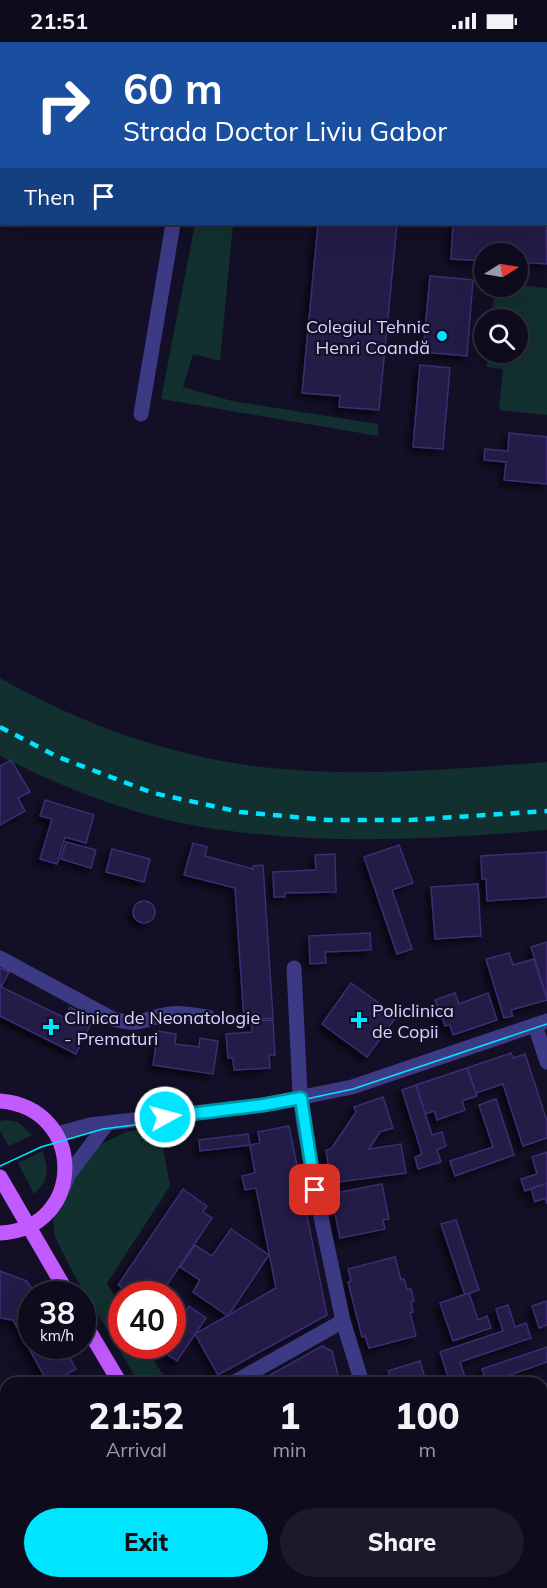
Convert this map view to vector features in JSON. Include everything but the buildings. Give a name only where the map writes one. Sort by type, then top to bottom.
[{"type":"main road","points":[[0,1101],[12,1102],[34,1110],[44,1118],[57,1134],[65,1158],[65,1176],[61,1193],[48,1212],[29,1226],[0,1233]]},
{"type":"main road","points":[[0,1177],[61,1281]]},
{"type":"main road","points":[[96,1343],[116,1377]]},
{"type":"street","points":[[141,414],[173,225]]},
{"type":"street","points":[[0,958],[113,1019],[127,1023],[140,1023],[172,1014],[208,1017]]},
{"type":"street","points":[[294,968],[301,1098],[315,1190],[343,1321],[360,1377]]},
{"type":"street","points":[[57,1134],[84,1126],[263,1105],[301,1098],[361,1084],[541,1023],[547,1062]]},
{"type":"street","points":[[61,1193],[69,1174],[106,1125]]},
{"type":"street","points":[[244,1377],[343,1321]]},
{"type":"green space","points":[[195,225],[233,225],[220,361],[193,354],[183,387],[232,401],[378,424],[378,436],[161,399]]},
{"type":"green space","points":[[528,286],[547,288],[547,415],[499,410],[503,369],[487,367],[487,363],[528,363],[528,309],[492,309],[494,297],[528,297]]},
{"type":"green space","points":[[0,678],[49,704],[100,726],[153,744],[207,758],[249,765],[291,770],[377,772],[547,762],[547,830],[415,838],[328,839],[241,832],[171,821],[121,807],[71,789],[0,756]]},
{"type":"green space","points":[[0,1121],[18,1122],[32,1135],[9,1146],[0,1131]]},
{"type":"green space","points":[[159,1125],[170,1186],[107,1283],[108,1331],[96,1311],[96,1281],[78,1281],[55,1237],[53,1220],[64,1188],[99,1145],[126,1132]]},
{"type":"green space","points":[[42,1151],[46,1163],[46,1174],[43,1184],[34,1194],[18,1163]]},
{"type":"green space","points":[[125,1359],[153,1359],[164,1377],[135,1377]]},
{"type":"tram line","points":[[0,1166],[41,1147],[103,1129],[264,1108],[353,1089],[547,1024]]},
{"type":"railway","points":[[0,727],[58,757],[153,793],[240,812],[327,820],[410,820],[547,811]]},
{"type":"place","name":"Colegiul Tehnic Henri Coandă","points":[[442,336]]},
{"type":"place","name":"Policlinica de Copii","points":[[359,1020]]},
{"type":"place","name":"Clinica de Neonatologie - Prematuri","points":[[51,1027]]},
{"type":"route","points":[[165,1117],[301,1098],[315,1190]]}]
